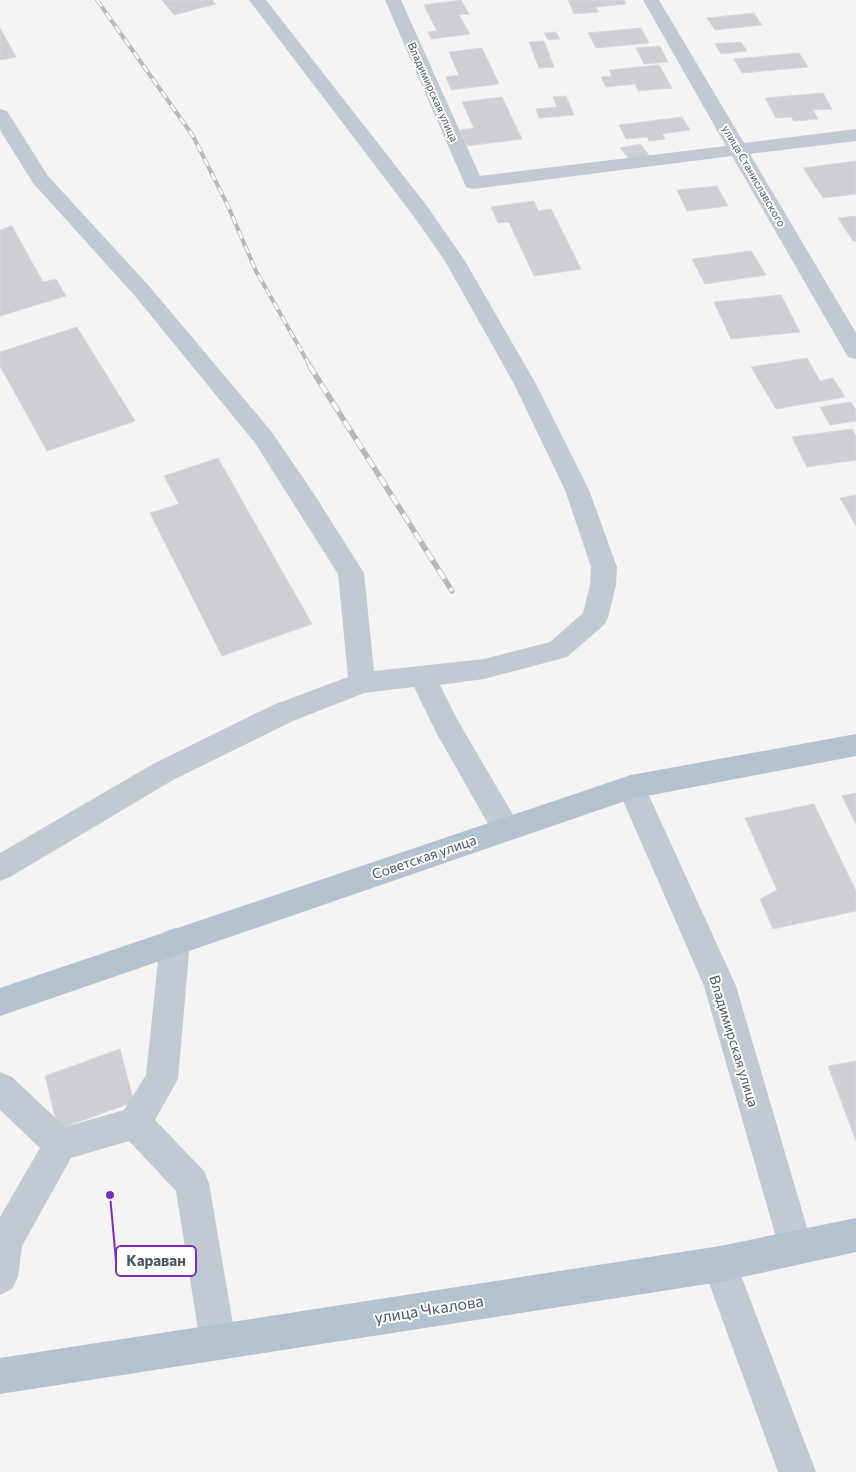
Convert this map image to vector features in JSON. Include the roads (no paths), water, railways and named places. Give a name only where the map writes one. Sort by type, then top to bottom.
[{"type":"main road","name":"Советская улица","points":[[0,1002],[631,787],[856,745]]},
{"type":"main road","name":"улица Чкалова","points":[[0,1376],[720,1264],[856,1235]]},
{"type":"street","points":[[0,868],[163,772],[282,713],[362,683],[484,669],[558,650],[595,618],[603,585],[604,567],[577,490],[525,384],[455,261],[420,210],[257,0]]},
{"type":"street","name":"Владимирская улица","points":[[393,0],[473,183],[739,150]]},
{"type":"street","name":"улица Станиславского","points":[[651,0],[856,352]]},
{"type":"street","points":[[0,116],[40,178],[142,291],[263,438],[305,500],[351,573],[362,683]]},
{"type":"street","points":[[739,150],[856,135]]},
{"type":"street","points":[[422,676],[447,726],[506,829]]},
{"type":"street","name":"Владимирская улица","points":[[631,787],[720,986],[796,1248]]},
{"type":"street","points":[[0,1277],[5,1242],[60,1144],[135,1123],[162,1079],[175,942]]},
{"type":"street","points":[[0,1088],[60,1144]]},
{"type":"street","points":[[135,1123],[192,1183],[218,1342]]},
{"type":"street","points":[[720,1264],[797,1472]]},
{"type":"railway","points":[[97,0],[193,136],[228,206],[256,271],[310,366]]},
{"type":"railway","points":[[309,365],[452,591]]},
{"type":"place","name":"Караван","points":[[110,1195]]}]
